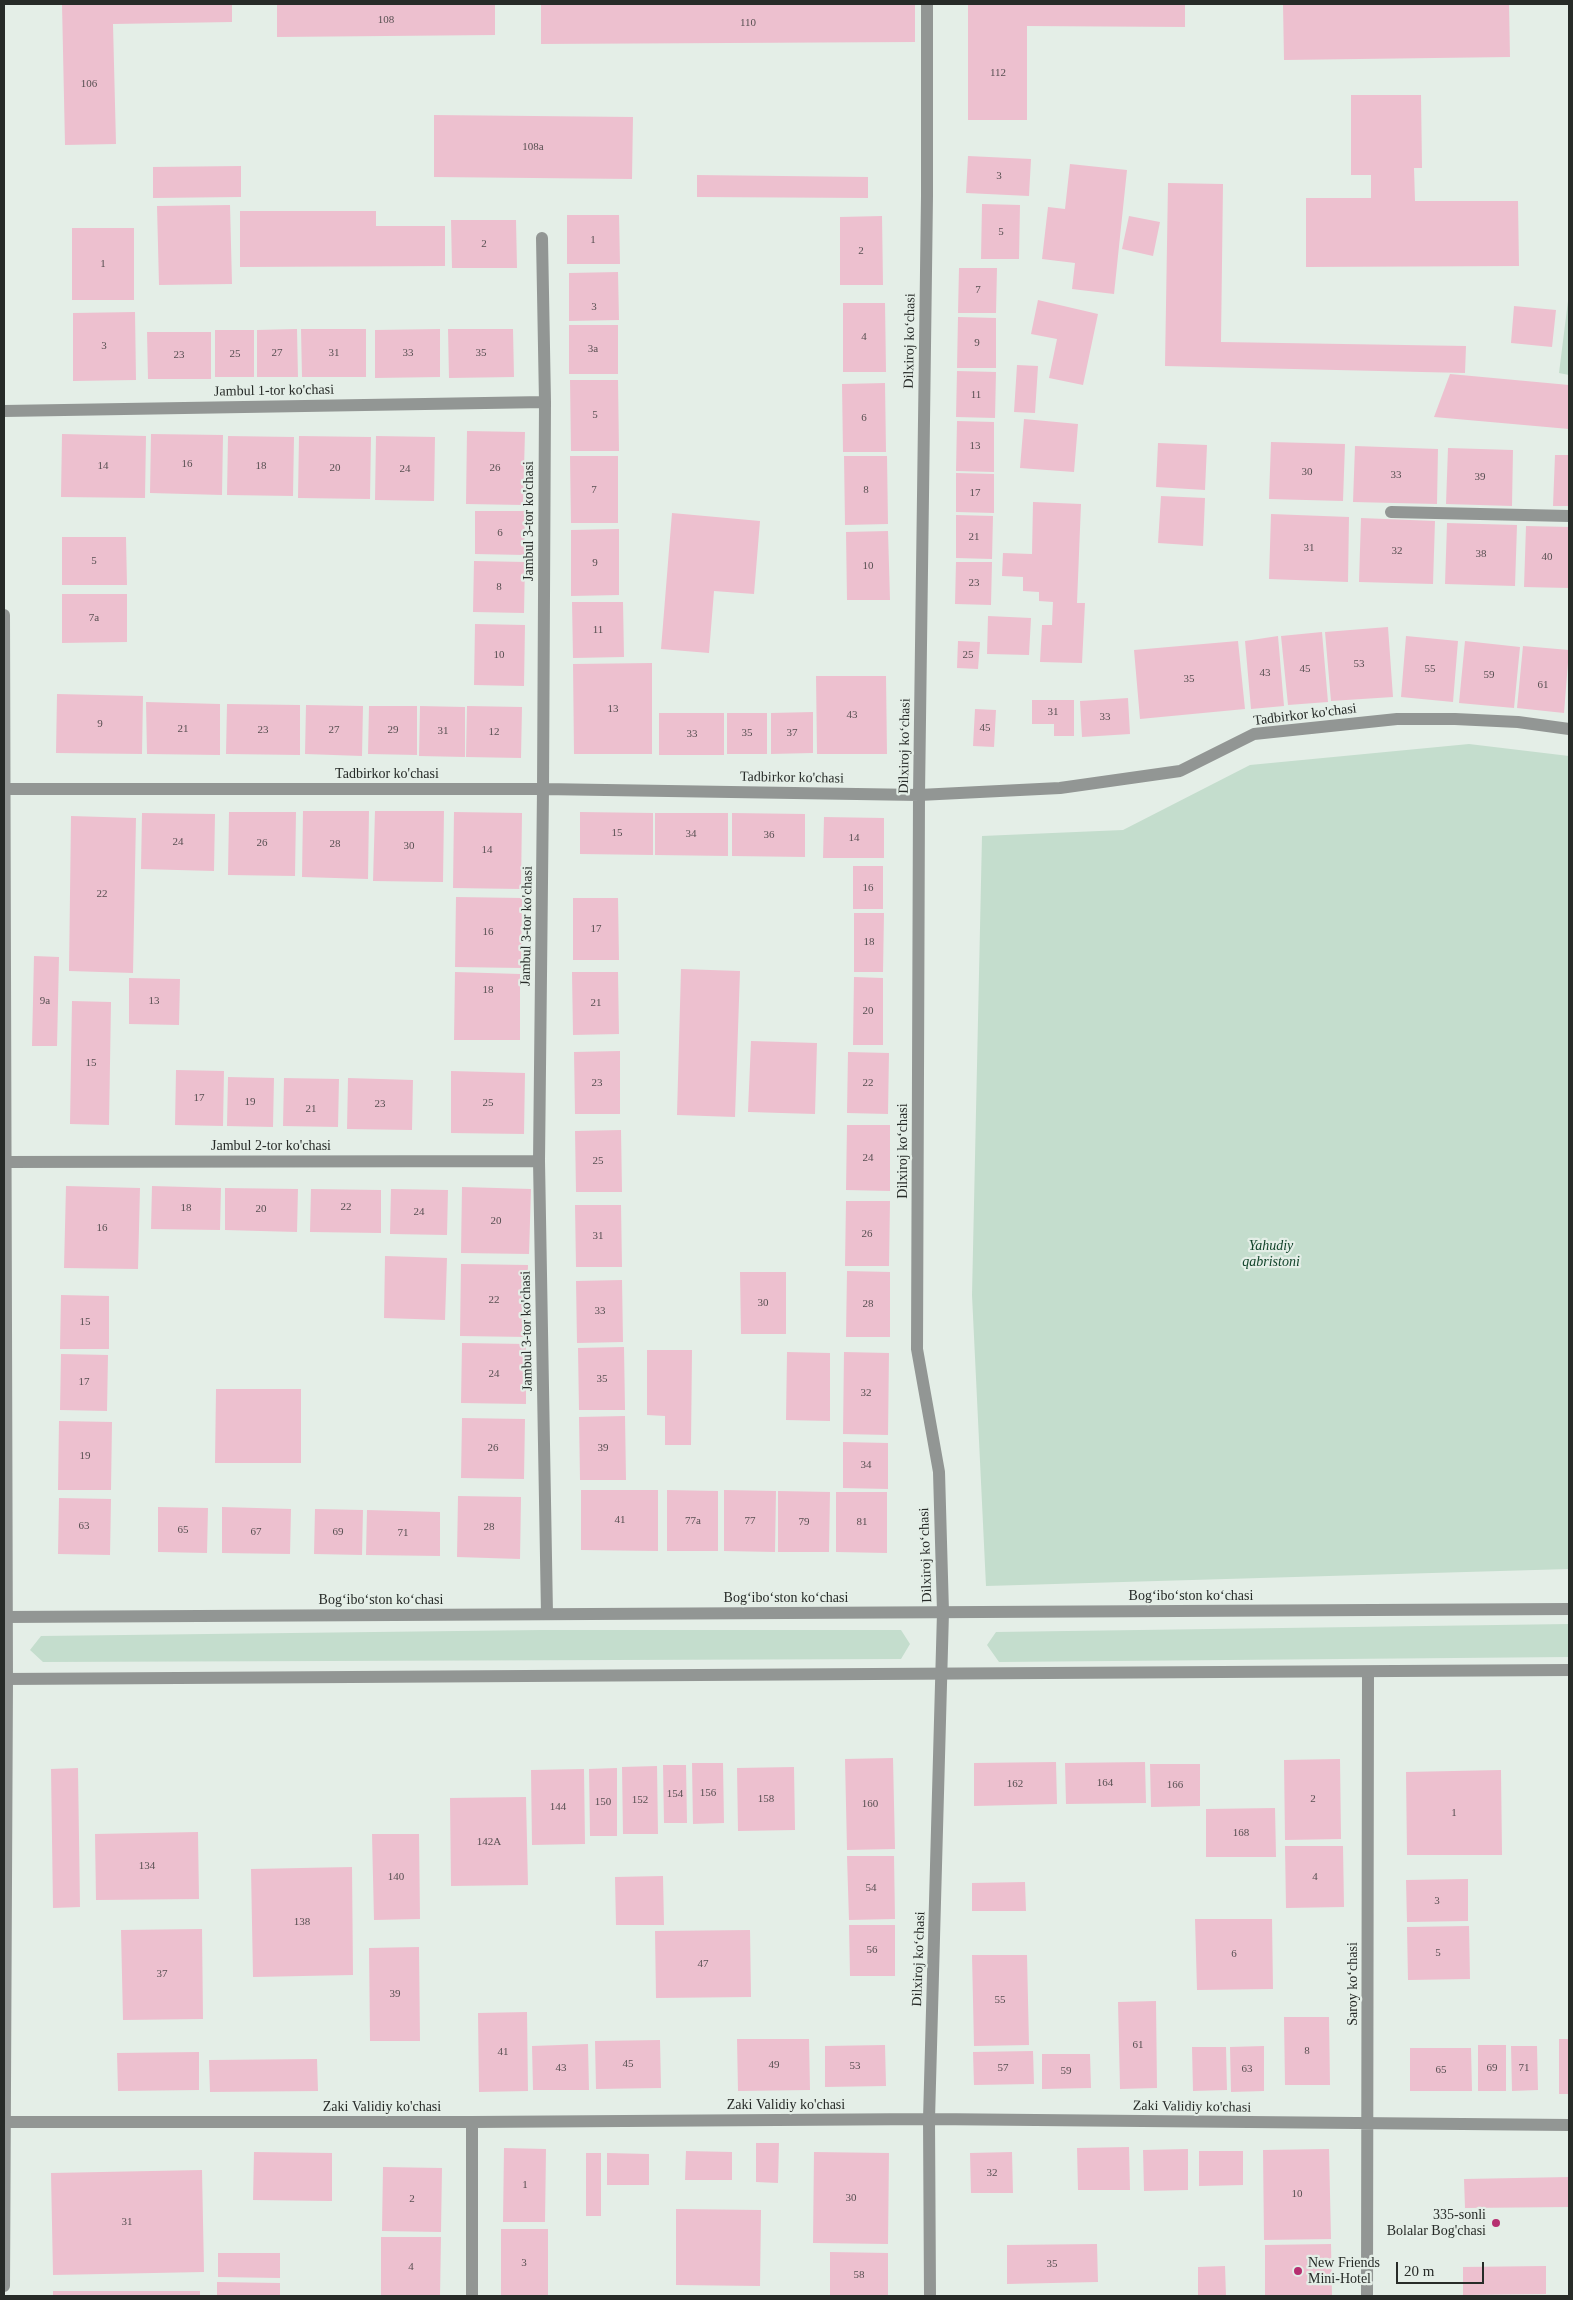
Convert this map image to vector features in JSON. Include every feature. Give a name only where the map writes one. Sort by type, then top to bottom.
[{"type":"street","name":"Dilxiroj ko‘chasi","points":[[927,4],[927,196],[919,795],[917,1348],[939,1472],[943,1612],[929,2119],[930,2296]]},
{"type":"street","name":"Jambul 3-tor ko'chasi","points":[[542,238],[544,402],[543,789],[539,1161],[547,1614]]},
{"type":"street","name":"Jambul 1-tor ko'chasi","points":[[4,411],[544,402]]},
{"type":"street","points":[[1391,512],[1569,516]]},
{"type":"street","points":[[4,615],[4,2286]]},
{"type":"street","name":"Tadbirkor ko'chasi","points":[[4,789],[543,789],[919,795],[1060,788],[1180,771],[1254,734],[1397,719],[1518,722],[1569,730]]},
{"type":"street","name":"Jambul 2-tor ko'chasi","points":[[4,1162],[539,1161]]},
{"type":"street","name":"Bogʻiboʻston koʻchasi","points":[[5,1617],[1569,1609]]},
{"type":"street","points":[[5,1679],[1569,1670]]},
{"type":"street","name":"Saroy ko‘chasi","points":[[1367,2296],[1368,1672]]},
{"type":"street","name":"Zaki Validiy ko'chasi","points":[[5,2122],[472,2122],[929,2119],[1569,2125]]},
{"type":"street","points":[[472,2122],[472,2296]]},
{"type":"green space","points":[[1569,293],[1569,375],[1559,373]]},
{"type":"green space","name":"Yahudiy qabristoni","points":[[1469,744],[1569,756],[1569,1569],[986,1586],[972,1295],[982,836],[1123,830],[1250,765]]},
{"type":"green space","points":[[1569,1624],[1569,1657],[999,1662],[987,1645],[996,1632]]},
{"type":"green space","points":[[541,1630],[901,1630],[910,1644],[901,1659],[43,1662],[30,1650],[41,1636]]},
{"type":"building","points":[[62,4],[232,4],[232,22],[113,24],[116,144],[65,145]]},
{"type":"building","points":[[277,4],[495,4],[495,35],[277,37]]},
{"type":"building","points":[[541,4],[915,4],[915,42],[541,44]]},
{"type":"building","points":[[968,4],[1185,4],[1185,27],[1027,26],[1027,120],[968,120]]},
{"type":"building","points":[[1283,4],[1509,4],[1510,57],[1284,60]]},
{"type":"building","points":[[1351,95],[1421,95],[1422,168],[1414,168],[1415,201],[1518,201],[1519,266],[1306,267],[1306,198],[1371,198],[1371,175],[1351,175]]},
{"type":"building","points":[[434,115],[633,117],[632,179],[434,177]]},
{"type":"building","points":[[968,156],[1031,159],[1029,196],[966,193]]},
{"type":"building","points":[[1070,164],[1127,170],[1114,294],[1072,289],[1075,263],[1042,259],[1048,207],[1065,209]]},
{"type":"building","points":[[241,166],[241,197],[153,198],[153,167]]},
{"type":"building","points":[[697,175],[868,177],[868,198],[697,197]]},
{"type":"building","points":[[1168,183],[1223,184],[1221,342],[1466,346],[1465,373],[1165,366]]},
{"type":"building","points":[[982,204],[1020,205],[1019,259],[981,259]]},
{"type":"building","points":[[230,205],[232,284],[159,285],[157,206]]},
{"type":"building","points":[[240,211],[376,211],[376,226],[445,226],[445,266],[240,267]]},
{"type":"building","points":[[567,215],[619,215],[620,264],[567,264]]},
{"type":"building","points":[[882,216],[883,285],[840,285],[840,217]]},
{"type":"building","points":[[1129,216],[1160,222],[1153,256],[1122,249]]},
{"type":"building","points":[[451,220],[516,220],[517,268],[452,268]]},
{"type":"building","points":[[72,228],[134,228],[134,300],[72,300]]},
{"type":"building","points":[[959,268],[997,268],[996,313],[958,313]]},
{"type":"building","points":[[618,272],[619,320],[569,321],[569,273]]},
{"type":"building","points":[[1038,300],[1098,314],[1083,385],[1049,378],[1057,339],[1031,334]]},
{"type":"building","points":[[843,303],[885,303],[886,372],[843,372]]},
{"type":"building","points":[[1514,306],[1556,310],[1552,347],[1511,343]]},
{"type":"building","points":[[135,312],[136,380],[73,381],[73,313]]},
{"type":"building","points":[[958,317],[996,318],[996,368],[957,368]]},
{"type":"building","points":[[569,325],[618,325],[618,374],[569,374]]},
{"type":"building","points":[[297,329],[298,377],[257,377],[257,330]]},
{"type":"building","points":[[301,329],[366,329],[366,377],[302,377]]},
{"type":"building","points":[[440,329],[440,377],[375,378],[375,330]]},
{"type":"building","points":[[448,329],[513,329],[514,377],[449,378]]},
{"type":"building","points":[[215,330],[254,330],[254,377],[215,377]]},
{"type":"building","points":[[147,332],[211,332],[211,379],[148,379]]},
{"type":"building","points":[[1017,365],[1038,366],[1035,413],[1014,412]]},
{"type":"building","points":[[957,371],[996,372],[995,418],[956,417]]},
{"type":"building","points":[[1450,374],[1569,385],[1569,429],[1434,417]]},
{"type":"building","points":[[570,380],[618,380],[619,451],[571,451]]},
{"type":"building","points":[[885,383],[886,452],[843,452],[842,384]]},
{"type":"building","points":[[1024,419],[1078,424],[1074,472],[1020,468]]},
{"type":"building","points":[[957,421],[994,422],[994,472],[956,471]]},
{"type":"building","points":[[467,431],[525,432],[523,505],[466,504]]},
{"type":"building","points":[[62,434],[146,436],[145,498],[61,497]]},
{"type":"building","points":[[151,434],[223,435],[222,495],[150,493]]},
{"type":"building","points":[[228,436],[294,437],[293,496],[227,495]]},
{"type":"building","points":[[299,436],[371,437],[370,499],[298,498]]},
{"type":"building","points":[[376,436],[435,437],[434,501],[375,500]]},
{"type":"building","points":[[1271,442],[1345,444],[1343,501],[1269,499]]},
{"type":"building","points":[[1158,443],[1207,445],[1205,490],[1156,487]]},
{"type":"building","points":[[1355,446],[1438,449],[1437,504],[1353,502]]},
{"type":"building","points":[[1448,448],[1513,450],[1512,506],[1446,504]]},
{"type":"building","points":[[1555,455],[1569,455],[1569,506],[1553,506]]},
{"type":"building","points":[[570,456],[618,456],[618,523],[571,523]]},
{"type":"building","points":[[844,456],[887,456],[888,524],[845,525]]},
{"type":"building","points":[[956,473],[994,474],[994,513],[956,512]]},
{"type":"building","points":[[1161,496],[1205,498],[1203,546],[1158,543]]},
{"type":"building","points":[[1033,502],[1081,504],[1077,603],[1085,603],[1082,663],[1040,662],[1042,625],[1052,625],[1053,602],[1039,601],[1039,592],[1023,591],[1023,577],[1002,576],[1003,553],[1032,554]]},
{"type":"building","points":[[475,511],[525,511],[524,555],[475,554]]},
{"type":"building","points":[[672,513],[760,521],[754,594],[714,591],[709,653],[661,649]]},
{"type":"building","points":[[1271,514],[1349,517],[1348,582],[1269,579]]},
{"type":"building","points":[[956,515],[993,516],[992,559],[956,558]]},
{"type":"building","points":[[1361,518],[1435,521],[1433,584],[1359,582]]},
{"type":"building","points":[[1447,523],[1517,525],[1515,586],[1445,584]]},
{"type":"building","points":[[1526,526],[1569,527],[1569,588],[1524,587]]},
{"type":"building","points":[[619,529],[619,595],[571,596],[571,530]]},
{"type":"building","points":[[888,531],[890,600],[847,600],[846,532]]},
{"type":"building","points":[[62,537],[126,537],[127,585],[62,585]]},
{"type":"building","points":[[474,561],[525,562],[524,613],[473,612]]},
{"type":"building","points":[[956,562],[992,562],[991,605],[955,604]]},
{"type":"building","points":[[62,594],[127,594],[127,642],[62,643]]},
{"type":"building","points":[[572,602],[623,602],[624,657],[573,658]]},
{"type":"building","points":[[988,616],[1031,618],[1029,655],[987,654]]},
{"type":"building","points":[[475,624],[525,625],[524,686],[474,685]]},
{"type":"building","points":[[1388,627],[1393,697],[1331,701],[1325,632]]},
{"type":"building","points":[[1322,632],[1328,702],[1288,705],[1281,636]]},
{"type":"building","points":[[1278,636],[1284,706],[1251,709],[1245,641]]},
{"type":"building","points":[[1406,636],[1458,641],[1453,702],[1401,697]]},
{"type":"building","points":[[958,641],[980,642],[978,669],[957,668]]},
{"type":"building","points":[[1238,641],[1245,709],[1140,719],[1134,650]]},
{"type":"building","points":[[1465,641],[1520,647],[1514,708],[1459,703]]},
{"type":"building","points":[[1523,646],[1569,650],[1564,713],[1517,708]]},
{"type":"building","points":[[652,663],[652,754],[574,754],[573,664]]},
{"type":"building","points":[[816,676],[886,676],[887,754],[817,754]]},
{"type":"building","points":[[57,694],[143,696],[142,754],[56,753]]},
{"type":"building","points":[[1128,698],[1130,734],[1082,737],[1080,701]]},
{"type":"building","points":[[1032,700],[1074,700],[1074,736],[1054,736],[1054,724],[1032,724]]},
{"type":"building","points":[[146,702],[220,704],[220,755],[147,754]]},
{"type":"building","points":[[227,704],[300,705],[300,755],[226,754]]},
{"type":"building","points":[[306,705],[363,706],[362,756],[305,754]]},
{"type":"building","points":[[369,706],[417,706],[417,755],[368,754]]},
{"type":"building","points":[[420,706],[465,707],[465,757],[419,756]]},
{"type":"building","points":[[467,706],[522,707],[521,758],[466,757]]},
{"type":"building","points":[[975,709],[996,710],[994,747],[973,746]]},
{"type":"building","points":[[813,712],[813,753],[771,754],[771,713]]},
{"type":"building","points":[[659,713],[724,713],[724,755],[659,755]]},
{"type":"building","points":[[727,713],[767,713],[767,754],[727,754]]},
{"type":"building","points":[[303,811],[369,811],[368,879],[302,877]]},
{"type":"building","points":[[375,811],[444,811],[443,882],[373,881]]},
{"type":"building","points":[[229,812],[296,812],[295,876],[228,875]]},
{"type":"building","points":[[454,812],[522,813],[521,889],[453,888]]},
{"type":"building","points":[[580,812],[653,813],[653,855],[580,854]]},
{"type":"building","points":[[142,813],[215,814],[214,871],[141,869]]},
{"type":"building","points":[[655,813],[728,813],[728,856],[655,855]]},
{"type":"building","points":[[732,813],[805,814],[805,857],[732,856]]},
{"type":"building","points":[[71,816],[136,818],[133,973],[69,971]]},
{"type":"building","points":[[824,817],[884,818],[884,858],[823,858]]},
{"type":"building","points":[[853,866],[883,866],[883,909],[853,909]]},
{"type":"building","points":[[456,897],[522,898],[521,968],[455,967]]},
{"type":"building","points":[[573,898],[618,898],[619,960],[573,960]]},
{"type":"building","points":[[854,913],[884,913],[883,972],[854,972]]},
{"type":"building","points":[[34,956],[59,957],[57,1046],[32,1046]]},
{"type":"building","points":[[681,969],[740,971],[735,1117],[677,1115]]},
{"type":"building","points":[[455,972],[520,974],[520,1040],[454,1040]]},
{"type":"building","points":[[572,972],[618,972],[619,1034],[573,1035]]},
{"type":"building","points":[[854,977],[883,978],[883,1045],[853,1045]]},
{"type":"building","points":[[129,978],[180,979],[179,1025],[129,1024]]},
{"type":"building","points":[[72,1001],[111,1002],[109,1125],[70,1124]]},
{"type":"building","points":[[751,1041],[817,1043],[815,1114],[748,1112]]},
{"type":"building","points":[[620,1051],[620,1114],[575,1114],[574,1052]]},
{"type":"building","points":[[848,1052],[889,1053],[888,1114],[847,1113]]},
{"type":"building","points":[[176,1070],[224,1071],[223,1126],[175,1125]]},
{"type":"building","points":[[451,1071],[525,1073],[524,1134],[451,1133]]},
{"type":"building","points":[[228,1077],[274,1078],[273,1127],[227,1126]]},
{"type":"building","points":[[284,1078],[339,1079],[338,1127],[283,1126]]},
{"type":"building","points":[[348,1078],[413,1080],[412,1130],[347,1129]]},
{"type":"building","points":[[847,1125],[890,1125],[890,1191],[846,1190]]},
{"type":"building","points":[[621,1130],[622,1192],[576,1192],[575,1131]]},
{"type":"building","points":[[66,1186],[140,1188],[138,1269],[64,1268]]},
{"type":"building","points":[[152,1186],[221,1188],[220,1230],[151,1229]]},
{"type":"building","points":[[462,1187],[531,1189],[529,1254],[461,1253]]},
{"type":"building","points":[[225,1188],[298,1189],[297,1232],[225,1230]]},
{"type":"building","points":[[311,1189],[381,1190],[381,1233],[310,1232]]},
{"type":"building","points":[[391,1189],[448,1190],[447,1235],[390,1234]]},
{"type":"building","points":[[846,1201],[890,1201],[889,1266],[845,1266]]},
{"type":"building","points":[[575,1205],[621,1205],[622,1267],[576,1267]]},
{"type":"building","points":[[385,1256],[447,1258],[445,1320],[384,1318]]},
{"type":"building","points":[[461,1264],[528,1265],[527,1337],[460,1336]]},
{"type":"building","points":[[847,1271],[890,1272],[890,1337],[846,1337]]},
{"type":"building","points":[[740,1272],[786,1272],[786,1334],[741,1334]]},
{"type":"building","points":[[622,1280],[623,1342],[577,1343],[576,1281]]},
{"type":"building","points":[[61,1295],[109,1296],[109,1349],[60,1349]]},
{"type":"building","points":[[462,1343],[526,1344],[526,1404],[461,1403]]},
{"type":"building","points":[[624,1347],[625,1410],[579,1410],[578,1348]]},
{"type":"building","points":[[647,1350],[692,1350],[691,1445],[665,1445],[665,1416],[647,1415]]},
{"type":"building","points":[[787,1352],[830,1353],[830,1421],[786,1420]]},
{"type":"building","points":[[844,1352],[889,1353],[888,1435],[843,1434]]},
{"type":"building","points":[[61,1354],[108,1355],[107,1411],[60,1410]]},
{"type":"building","points":[[216,1389],[301,1389],[301,1463],[215,1463]]},
{"type":"building","points":[[625,1416],[626,1480],[580,1480],[579,1417]]},
{"type":"building","points":[[462,1418],[525,1419],[524,1479],[461,1478]]},
{"type":"building","points":[[59,1421],[112,1422],[111,1490],[58,1490]]},
{"type":"building","points":[[843,1442],[888,1443],[888,1489],[843,1488]]},
{"type":"building","points":[[581,1490],[658,1490],[658,1551],[581,1550]]},
{"type":"building","points":[[667,1490],[718,1491],[718,1551],[667,1551]]},
{"type":"building","points":[[724,1490],[776,1491],[775,1552],[724,1551]]},
{"type":"building","points":[[778,1491],[830,1492],[829,1552],[778,1552]]},
{"type":"building","points":[[836,1492],[887,1492],[887,1553],[836,1552]]},
{"type":"building","points":[[458,1496],[521,1497],[520,1559],[457,1557]]},
{"type":"building","points":[[59,1498],[111,1499],[110,1555],[58,1554]]},
{"type":"building","points":[[158,1507],[208,1508],[207,1553],[158,1552]]},
{"type":"building","points":[[222,1507],[291,1509],[290,1554],[222,1553]]},
{"type":"building","points":[[315,1509],[363,1510],[362,1555],[314,1554]]},
{"type":"building","points":[[367,1510],[440,1512],[440,1556],[366,1555]]},
{"type":"building","points":[[893,1758],[895,1849],[847,1850],[845,1759]]},
{"type":"building","points":[[1340,1759],[1341,1839],[1285,1840],[1284,1760]]},
{"type":"building","points":[[1056,1762],[1057,1804],[974,1806],[974,1763]]},
{"type":"building","points":[[1145,1762],[1146,1803],[1066,1804],[1065,1763]]},
{"type":"building","points":[[692,1763],[723,1763],[724,1823],[693,1824]]},
{"type":"building","points":[[1150,1764],[1200,1764],[1200,1806],[1151,1807]]},
{"type":"building","points":[[663,1765],[686,1765],[687,1823],[664,1823]]},
{"type":"building","points":[[657,1766],[658,1834],[623,1834],[622,1767]]},
{"type":"building","points":[[794,1767],[795,1830],[738,1831],[737,1768]]},
{"type":"building","points":[[78,1768],[80,1907],[53,1908],[51,1769]]},
{"type":"building","points":[[617,1768],[617,1836],[590,1836],[589,1769]]},
{"type":"building","points":[[584,1769],[585,1844],[532,1845],[531,1770]]},
{"type":"building","points":[[1501,1770],[1502,1855],[1407,1855],[1406,1772]]},
{"type":"building","points":[[526,1797],[528,1885],[451,1886],[450,1798]]},
{"type":"building","points":[[1275,1808],[1276,1857],[1206,1857],[1206,1809]]},
{"type":"building","points":[[198,1832],[199,1899],[96,1900],[95,1834]]},
{"type":"building","points":[[372,1834],[419,1834],[420,1919],[374,1920]]},
{"type":"building","points":[[1285,1846],[1343,1846],[1344,1907],[1286,1908]]},
{"type":"building","points":[[847,1856],[894,1856],[895,1919],[849,1920]]},
{"type":"building","points":[[352,1867],[353,1975],[253,1977],[251,1869]]},
{"type":"building","points":[[663,1876],[664,1925],[616,1925],[615,1877]]},
{"type":"building","points":[[1468,1879],[1468,1921],[1407,1922],[1406,1880]]},
{"type":"building","points":[[1025,1882],[1026,1911],[972,1911],[972,1883]]},
{"type":"building","points":[[1195,1919],[1272,1919],[1273,1989],[1197,1990]]},
{"type":"building","points":[[849,1925],[895,1925],[895,1976],[850,1976]]},
{"type":"building","points":[[1469,1926],[1470,1979],[1408,1980],[1407,1927]]},
{"type":"building","points":[[202,1929],[203,2019],[123,2020],[121,1930]]},
{"type":"building","points":[[750,1930],[751,1997],[656,1998],[655,1931]]},
{"type":"building","points":[[419,1947],[420,2041],[370,2041],[369,1948]]},
{"type":"building","points":[[972,1955],[1027,1955],[1029,2045],[974,2046]]},
{"type":"building","points":[[1156,2001],[1157,2088],[1120,2089],[1118,2002]]},
{"type":"building","points":[[527,2012],[528,2091],[479,2092],[478,2013]]},
{"type":"building","points":[[1284,2017],[1329,2017],[1330,2085],[1285,2085]]},
{"type":"building","points":[[737,2039],[809,2039],[810,2090],[738,2091]]},
{"type":"building","points":[[1559,2039],[1569,2039],[1569,2094],[1559,2094]]},
{"type":"building","points":[[660,2040],[661,2088],[596,2089],[595,2041]]},
{"type":"building","points":[[588,2044],[589,2090],[533,2090],[532,2046]]},
{"type":"building","points":[[885,2045],[886,2086],[825,2087],[825,2046]]},
{"type":"building","points":[[1478,2045],[1506,2045],[1506,2091],[1478,2091]]},
{"type":"building","points":[[1264,2046],[1264,2091],[1231,2092],[1230,2047]]},
{"type":"building","points":[[1511,2046],[1537,2046],[1538,2090],[1512,2091]]},
{"type":"building","points":[[1192,2047],[1226,2047],[1227,2090],[1193,2091]]},
{"type":"building","points":[[1410,2048],[1471,2048],[1472,2091],[1410,2091]]},
{"type":"building","points":[[1033,2051],[1034,2084],[974,2085],[973,2052]]},
{"type":"building","points":[[199,2052],[199,2090],[118,2091],[117,2053]]},
{"type":"building","points":[[1042,2054],[1090,2054],[1091,2088],[1042,2089]]},
{"type":"building","points":[[317,2059],[318,2091],[210,2092],[209,2060]]},
{"type":"building","points":[[756,2143],[779,2143],[778,2183],[756,2182]]},
{"type":"building","points":[[1129,2147],[1130,2190],[1078,2190],[1077,2148]]},
{"type":"building","points":[[504,2148],[546,2149],[545,2222],[503,2222]]},
{"type":"building","points":[[1188,2149],[1188,2190],[1144,2191],[1143,2150]]},
{"type":"building","points":[[1329,2149],[1331,2239],[1264,2240],[1263,2150]]},
{"type":"building","points":[[686,2151],[732,2152],[732,2180],[685,2180]]},
{"type":"building","points":[[1199,2151],[1243,2151],[1243,2185],[1199,2186]]},
{"type":"building","points":[[254,2152],[332,2153],[332,2201],[253,2200]]},
{"type":"building","points":[[814,2152],[889,2153],[888,2244],[813,2243]]},
{"type":"building","points":[[1012,2152],[1013,2193],[971,2193],[970,2153]]},
{"type":"building","points":[[586,2153],[601,2153],[601,2216],[586,2216]]},
{"type":"building","points":[[607,2153],[649,2154],[649,2185],[607,2185]]},
{"type":"building","points":[[383,2167],[442,2168],[441,2232],[382,2231]]},
{"type":"building","points":[[202,2170],[204,2272],[53,2275],[51,2173]]},
{"type":"building","points":[[1569,2177],[1569,2207],[1465,2208],[1464,2179]]},
{"type":"building","points":[[676,2209],[761,2210],[760,2286],[676,2285]]},
{"type":"building","points":[[501,2229],[548,2229],[548,2296],[501,2296]]},
{"type":"building","points":[[381,2237],[441,2237],[440,2296],[381,2296]]},
{"type":"building","points":[[1097,2244],[1098,2282],[1007,2284],[1007,2245]]},
{"type":"building","name":"New Friends Mini-Hotel","points":[[1331,2244],[1332,2296],[1265,2296],[1265,2245]]},
{"type":"building","points":[[830,2252],[888,2253],[888,2296],[830,2296]]},
{"type":"building","points":[[218,2253],[280,2253],[280,2278],[218,2277]]},
{"type":"building","points":[[1225,2266],[1226,2296],[1198,2296],[1198,2267]]},
{"type":"building","points":[[1546,2266],[1546,2294],[1463,2295],[1463,2267]]},
{"type":"building","points":[[217,2282],[280,2283],[280,2296],[217,2296]]},
{"type":"building","points":[[53,2291],[200,2291],[200,2296],[53,2296]]},
{"type":"place","name":"335-sonli Bolalar Bog'chasi","points":[[1496,2223]]},
{"type":"place","name":"New Friends Mini-Hotel","points":[[1298,2271]]}]
